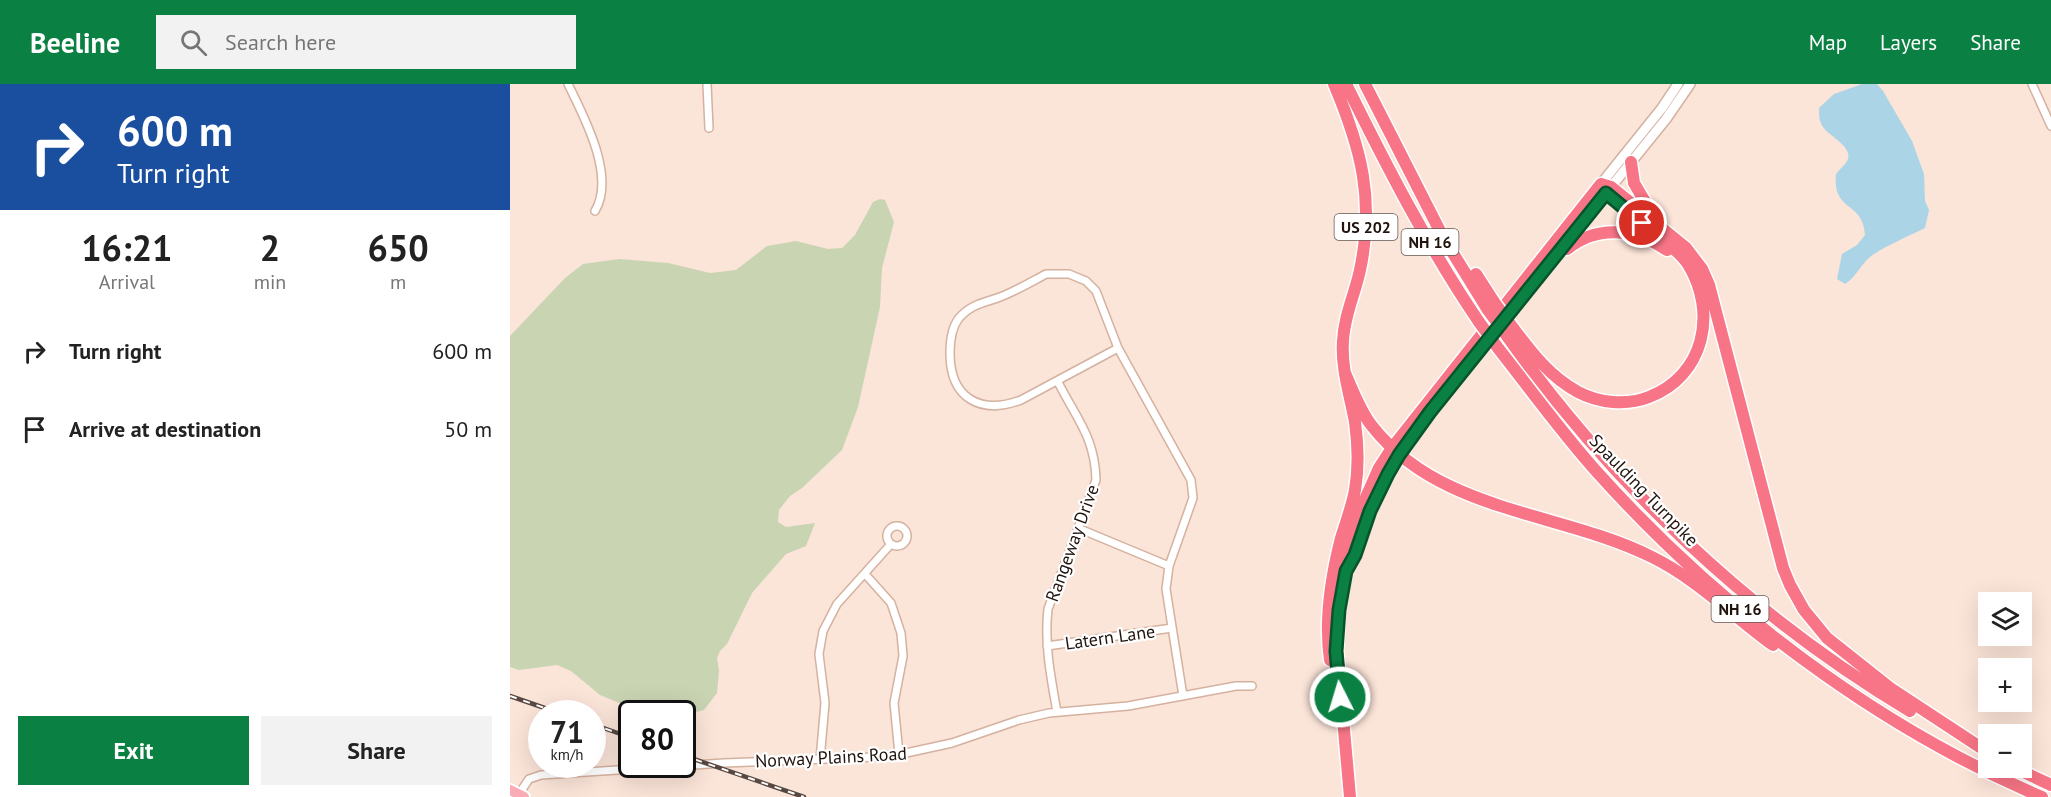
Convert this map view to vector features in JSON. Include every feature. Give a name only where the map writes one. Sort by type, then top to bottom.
[{"type":"highway","name":"US 202","points":[[1334,84],[1358,147],[1366,197],[1364,248],[1343,341],[1358,460],[1354,491],[1333,570],[1330,595],[1328,638],[1330,659],[1338,677]]},
{"type":"highway","name":"Spaulding Turnpike","points":[[1346,84],[1434,251],[1479,322],[1597,472],[1692,566],[1740,609],[1785,644],[1911,730],[1993,774],[2042,797]]},
{"type":"highway","name":"Spaulding Turnpike","points":[[1365,84],[1443,237],[1568,417],[1629,484],[1696,550],[1777,620],[1851,674],[1948,734],[1978,749]]},
{"type":"highway","points":[[1632,162],[1632,175],[1638,192],[1656,219],[1671,236]]},
{"type":"highway","points":[[1395,451],[1606,188]]},
{"type":"highway","points":[[1606,188],[1693,255],[1709,285],[1783,568],[1804,610],[1827,638],[1890,688],[1978,747]]},
{"type":"highway","points":[[1510,332],[1556,377],[1576,391],[1600,400],[1626,402],[1641,400],[1674,383],[1687,370],[1698,351],[1704,329],[1703,300],[1694,277],[1687,263],[1673,248],[1606,188]]},
{"type":"highway","points":[[1539,277],[1606,188]]},
{"type":"highway","name":"US 202","points":[[1350,797],[1336,651],[1339,610],[1346,571],[1355,555],[1395,451],[1430,412],[1539,277],[1574,244],[1593,235],[1612,232],[1632,234],[1650,239],[1669,251],[1694,277]]},
{"type":"highway","points":[[1346,373],[1370,424],[1411,465],[1455,490],[1626,545],[1653,557],[1689,579],[1745,625],[1799,664],[1880,717],[1911,730]]},
{"type":"highway","points":[[2032,776],[2051,785]]},
{"type":"street","points":[[568,84],[591,135],[599,165],[603,185],[602,197],[595,211]]},
{"type":"street","points":[[707,84],[709,128]]},
{"type":"street","points":[[1606,188],[1678,84]]},
{"type":"street","points":[[1606,188],[1632,162],[1690,84]]},
{"type":"street","points":[[2032,84],[2051,126]]},
{"type":"street","points":[[1118,348],[1058,382],[1007,406],[992,407],[980,405],[966,398],[956,384],[950,358],[952,332],[958,319],[978,303],[999,297],[1046,274],[1070,274],[1086,281],[1096,291],[1118,348],[1191,480],[1193,498],[1169,566],[1166,589],[1184,696]]},
{"type":"street","name":"Rangeway Drive","points":[[1057,712],[1047,646],[1048,609],[1080,529],[1096,480],[1096,460],[1093,448],[1058,382]]},
{"type":"street","points":[[1080,529],[1169,566]]},
{"type":"street","points":[[820,760],[825,703],[820,663],[821,638],[837,604],[891,544]]},
{"type":"street","points":[[865,574],[891,603],[901,633],[903,656],[894,703],[899,754]]},
{"type":"street","name":"Latern Lane","points":[[1047,646],[1172,628]]},
{"type":"street","name":"Norway Plains Road","points":[[518,794],[530,779],[542,775],[899,754],[937,747],[1019,720],[1057,712],[1128,706],[1236,686],[1252,686]]},
{"type":"green space","points":[[880,199],[885,200],[894,222],[882,268],[880,307],[858,407],[842,450],[802,488],[790,496],[779,510],[778,522],[786,527],[815,523],[806,546],[786,554],[752,593],[727,644],[717,658],[719,671],[717,693],[704,710],[696,712],[696,700],[618,700],[618,702],[600,695],[571,671],[557,665],[519,670],[510,667],[510,336],[565,278],[583,264],[619,259],[668,263],[710,273],[736,270],[767,246],[796,241],[828,249],[842,248],[855,235],[873,202]]},
{"type":"water","points":[[1862,84],[1877,84],[1912,141],[1924,174],[1925,201],[1929,210],[1925,228],[1874,254],[1845,284],[1837,279],[1842,254],[1857,245],[1865,235],[1859,216],[1843,201],[1836,186],[1836,174],[1848,159],[1847,150],[1823,127],[1819,108],[1834,94]]},
{"type":"railway","points":[[510,696],[528,702]]},
{"type":"railway","points":[[606,729],[618,733]]},
{"type":"railway","points":[[696,760],[804,797]]},
{"type":"route","points":[[1340,697],[1336,651],[1339,610],[1346,571],[1355,555],[1370,511],[1399,455],[1444,394],[1606,193],[1642,223]]}]
